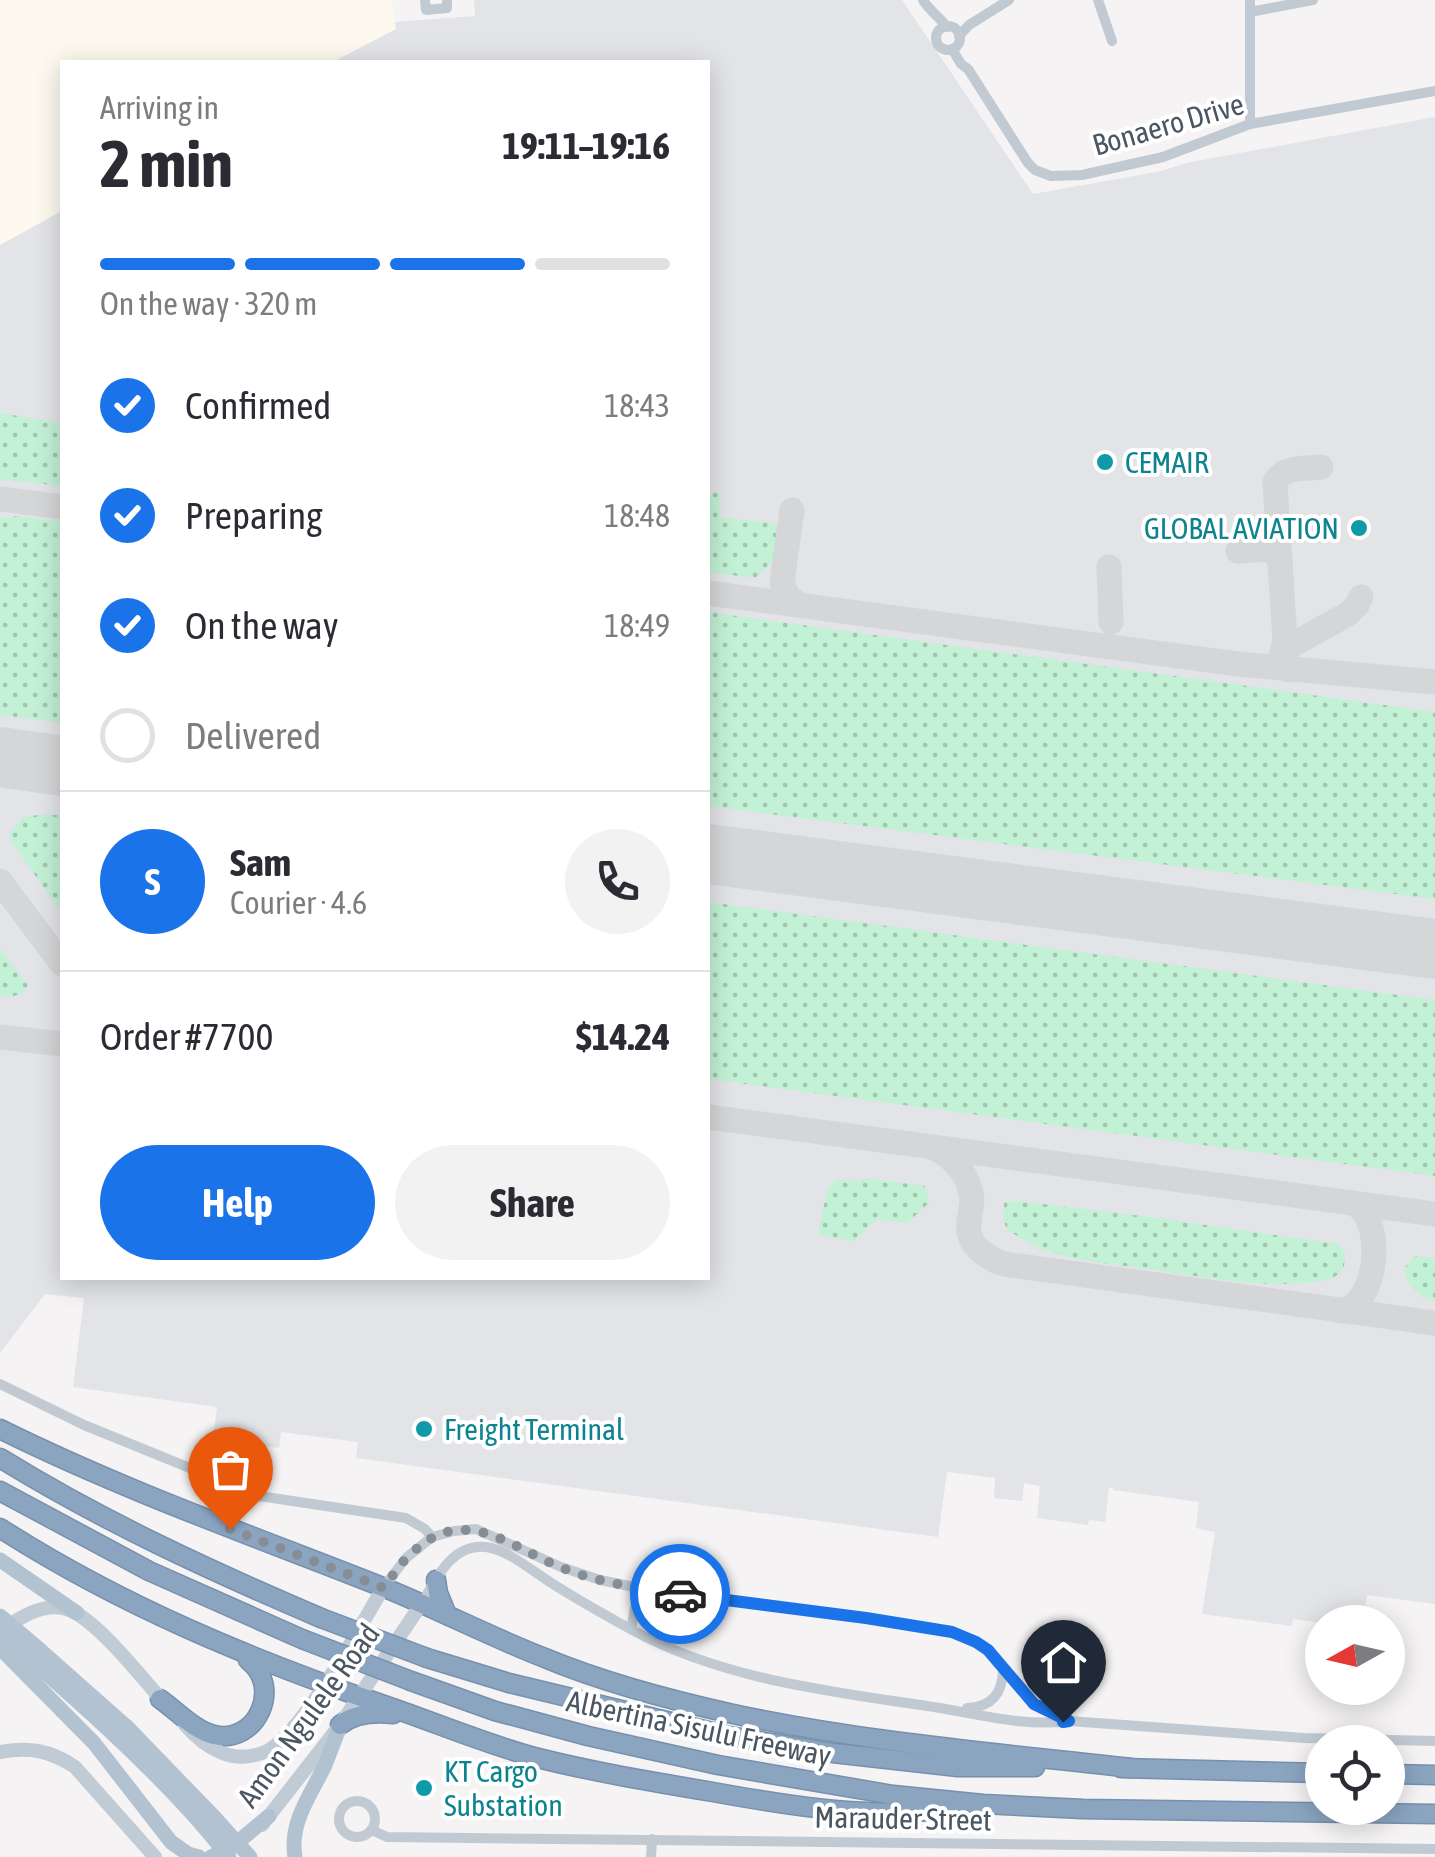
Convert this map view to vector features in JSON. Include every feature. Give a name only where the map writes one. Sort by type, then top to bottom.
[{"type":"highway","points":[[0,1429],[103,1477],[422,1603],[547,1660],[600,1679],[731,1714],[832,1733],[1131,1768]]},
{"type":"highway","name":"Albertina Sisulu Freeway","points":[[0,1458],[176,1553],[321,1618],[428,1658],[594,1705],[729,1736],[958,1767],[1305,1773]]},
{"type":"highway","name":"Albertina Sisulu Freeway","points":[[0,1491],[149,1571],[302,1639],[495,1711],[588,1736],[718,1765],[893,1795],[984,1804],[1435,1814]]},
{"type":"highway","points":[[0,1528],[127,1600],[208,1638],[284,1670],[532,1756],[747,1798],[882,1812],[984,1804]]},
{"type":"highway","points":[[436,1580],[447,1615]]},
{"type":"highway","points":[[160,1699],[192,1724],[213,1734],[234,1734],[257,1717],[265,1692],[260,1670],[208,1638]]},
{"type":"highway","points":[[340,1726],[363,1714],[413,1716]]},
{"type":"highway","points":[[1405,1774],[1435,1775]]},
{"type":"main road","points":[[0,1560],[77,1613]]},
{"type":"main road","name":"Amon Ngulele Road","points":[[77,1613],[98,1630],[197,1738],[212,1750],[229,1756],[249,1756],[267,1751],[284,1739],[325,1684],[384,1588]]},
{"type":"main road","name":"Amon Ngulele Road","points":[[233,1857],[340,1726],[422,1603]]},
{"type":"main road","points":[[77,1613],[62,1608],[33,1611],[0,1633],[30,1659],[127,1727],[210,1823],[233,1857]]},
{"type":"main road","points":[[0,1616],[172,1842],[199,1857]]},
{"type":"main road","points":[[0,1648],[30,1659]]},
{"type":"main road","points":[[294,1857],[297,1820],[340,1726]]},
{"type":"main road","points":[[0,1752],[22,1748],[60,1757],[75,1768],[155,1857]]},
{"type":"main road","points":[[211,1857],[232,1847],[269,1816]]},
{"type":"main road","points":[[210,1823],[250,1857]]},
{"type":"street","name":"Bonaero Drive","points":[[922,0],[951,36],[1028,162],[1035,170],[1052,176],[1082,175],[1163,158],[1250,124],[1435,91]]},
{"type":"street","points":[[951,36],[1008,0]]},
{"type":"street","points":[[1098,0],[1112,41]]},
{"type":"street","points":[[1250,124],[1250,6],[1313,0]]},
{"type":"street","points":[[425,5],[447,4]]},
{"type":"street","points":[[0,1384],[84,1425],[259,1496],[406,1518],[432,1537]]},
{"type":"street","points":[[384,1588],[406,1558],[432,1537],[476,1530],[600,1580],[941,1629],[976,1642],[994,1656],[1034,1704],[1069,1721]]},
{"type":"street","points":[[422,1603],[444,1567],[466,1549],[489,1547],[631,1630],[679,1653],[792,1685],[1050,1723],[1069,1721],[1304,1738],[1435,1741]]},
{"type":"street","points":[[631,1630],[640,1588]]},
{"type":"street","points":[[944,1709],[988,1704],[1001,1687],[1003,1667]]},
{"type":"street","name":"Marauder Street","points":[[372,1830],[387,1836],[652,1839],[1010,1851],[1435,1849]]},
{"type":"street","points":[[651,1857],[652,1839]]},
{"type":"shaded area","points":[[0,0],[392,0],[396,29],[337,60],[60,60],[60,212],[0,245]]},
{"type":"shaded area","points":[[474,0],[902,0],[1033,194],[1435,117],[1435,1604],[1367,1595],[1366,1605],[1305,1605],[1305,1621],[1293,1619],[1292,1626],[1202,1614],[1215,1532],[1196,1528],[1199,1502],[1113,1488],[1109,1488],[1105,1522],[1089,1520],[1088,1525],[1037,1518],[1040,1486],[1024,1483],[1022,1501],[994,1498],[995,1478],[947,1472],[938,1537],[356,1458],[358,1442],[281,1432],[279,1448],[213,1439],[217,1407],[73,1387],[84,1298],[45,1294],[0,1353],[0,245],[60,212],[60,1280],[710,1280],[710,60],[337,60],[396,29],[395,22],[475,16]]},
{"type":"green space","points":[[0,413],[60,423],[60,486],[0,479]]},
{"type":"green space","points":[[720,494],[719,517],[778,524],[773,561],[755,578],[710,572],[710,495]]},
{"type":"green space","points":[[19,516],[60,522],[60,723],[0,715],[0,518]]},
{"type":"green space","points":[[710,612],[1435,712],[1435,899],[710,806]]},
{"type":"green space","points":[[60,816],[60,910],[10,840],[10,832],[23,817]]},
{"type":"green space","points":[[710,902],[1435,1000],[1435,1176],[710,1079]]},
{"type":"green space","points":[[0,949],[28,985],[23,992],[0,996]]},
{"type":"green space","points":[[863,1178],[925,1186],[929,1203],[907,1223],[877,1219],[854,1241],[818,1235],[827,1190],[836,1180]]},
{"type":"green space","points":[[1004,1202],[1334,1241],[1343,1251],[1345,1263],[1333,1278],[1282,1284],[1237,1282],[1085,1260],[1042,1249],[1007,1229]]},
{"type":"green space","points":[[1413,1257],[1435,1258],[1435,1301],[1414,1290],[1405,1275],[1404,1269]]},
{"type":"taxiway","points":[[1289,670],[1281,661],[1285,640],[1275,482],[1289,471],[1321,467]]},
{"type":"taxiway","points":[[0,499],[60,507]]},
{"type":"taxiway","points":[[792,510],[782,582],[788,597],[800,605]]},
{"type":"taxiway","points":[[1238,551],[1271,549],[1279,561]]},
{"type":"taxiway","points":[[1109,567],[1111,622]]},
{"type":"taxiway","points":[[710,593],[1238,664],[1435,682]]},
{"type":"taxiway","points":[[1283,650],[1348,614],[1361,597]]},
{"type":"taxiway","points":[[0,764],[17,760]]},
{"type":"taxiway","points":[[0,881],[60,961]]},
{"type":"taxiway","points":[[1405,945],[1435,949]]},
{"type":"taxiway","points":[[0,1037],[60,1044]]},
{"type":"taxiway","points":[[710,1117],[1435,1214]]},
{"type":"taxiway","points":[[934,1148],[954,1162],[968,1183],[973,1243],[1004,1264],[1435,1323]]},
{"type":"taxiway","points":[[1342,1311],[1361,1297],[1373,1261],[1368,1220],[1353,1203]]},
{"type":"runway","points":[[0,757],[60,766]]},
{"type":"runway","points":[[710,854],[1435,949]]},
{"type":"way so far","points":[[230,1529],[384,1588],[422,1543],[454,1531],[476,1530],[600,1580],[680,1594]]},
{"type":"place","name":"CEMAIR","points":[[1105,462]]},
{"type":"place","name":"GLOBAL AVIATION","points":[[1359,528]]},
{"type":"place","name":"Freight Terminal","points":[[424,1429]]},
{"type":"place","name":"KT Cargo Substation","points":[[424,1788]]},
{"type":"route","points":[[680,1594],[952,1632],[988,1650],[1028,1698],[1069,1721],[1063,1722]]}]
